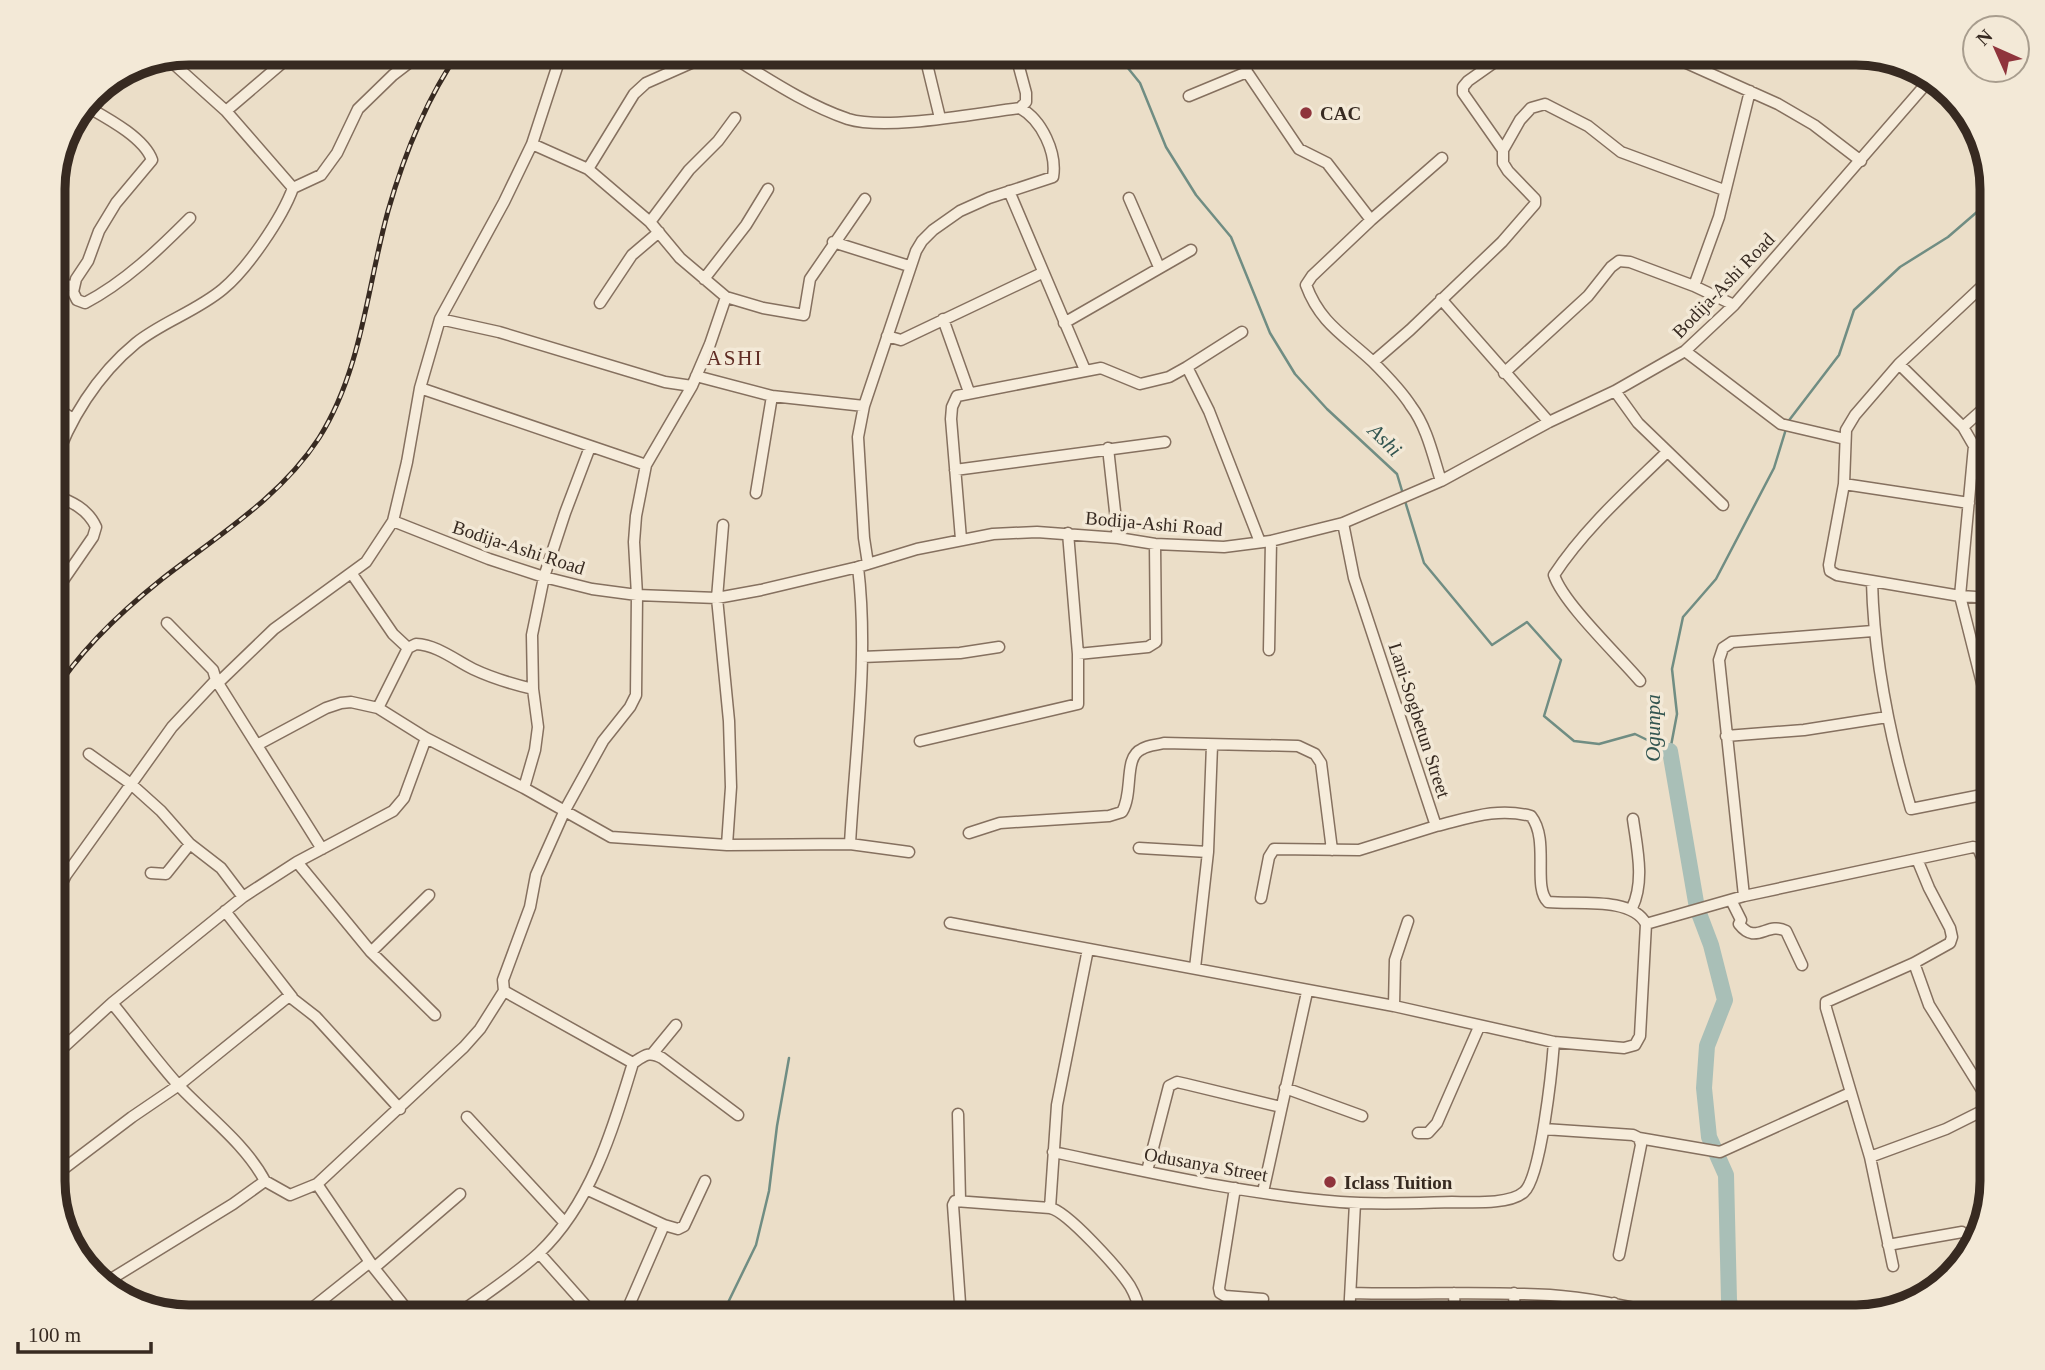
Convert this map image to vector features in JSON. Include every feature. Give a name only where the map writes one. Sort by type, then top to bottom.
[{"type":"street","points":[[226,111],[280,65]]},
{"type":"street","points":[[65,438],[73,419],[102,379],[128,350],[138,341],[222,290],[240,271],[279,218],[293,188],[321,175],[337,153],[358,110],[406,65]]},
{"type":"street","points":[[65,877],[172,727],[274,629],[366,562],[393,521],[420,388],[440,319],[505,202],[532,144],[556,65]]},
{"type":"street","points":[[588,169],[634,94],[646,83],[687,65]]},
{"type":"street","points":[[746,65],[799,97],[850,119],[884,123],[1020,108],[1026,102],[1026,93],[1018,65]]},
{"type":"street","points":[[927,65],[940,118]]},
{"type":"street","points":[[1246,65],[1247,72],[1299,149],[1326,163],[1370,220]]},
{"type":"street","points":[[1491,65],[1468,81],[1463,87],[1463,93],[1503,150]]},
{"type":"street","points":[[1691,65],[1750,91],[1814,125],[1861,161]]},
{"type":"street","points":[[177,66],[226,111],[293,188]]},
{"type":"street","points":[[1189,96],[1247,72]]},
{"type":"street","name":"Bodija-Ashi Road","points":[[393,521],[544,578],[592,589],[637,595],[717,597],[761,590],[863,566],[961,539],[1007,533],[1068,533],[1155,544],[1224,547],[1265,541],[1343,523],[1441,481],[1549,422],[1615,391],[1685,351],[1734,305],[1925,86]]},
{"type":"street","points":[[1694,286],[1719,216],[1750,91]]},
{"type":"street","points":[[1373,362],[1502,242],[1535,204],[1535,199],[1503,163],[1503,150],[1531,108],[1545,103],[1588,126],[1629,157],[1724,190]]},
{"type":"street","points":[[850,844],[862,657],[863,566],[859,437],[864,406],[909,266],[922,241],[960,211],[1053,177],[1049,147],[1042,132],[1029,114],[1020,108]]},
{"type":"street","points":[[93,110],[118,125],[149,153],[152,160],[116,204],[99,232],[74,287],[73,292],[80,303],[93,299],[158,250],[190,218]]},
{"type":"street","points":[[650,222],[689,170],[718,141],[735,118]]},
{"type":"street","points":[[532,144],[588,169],[650,222],[680,258],[726,298],[804,315],[810,279],[865,199]]},
{"type":"street","points":[[1441,481],[1423,427],[1411,405],[1373,362],[1333,330],[1310,297],[1306,285],[1370,220],[1442,158]]},
{"type":"street","points":[[704,279],[746,225],[768,189]]},
{"type":"street","points":[[1009,191],[1084,370]]},
{"type":"street","points":[[1129,198],[1159,267]]},
{"type":"street","points":[[600,303],[632,255],[659,232]]},
{"type":"street","points":[[833,242],[909,266]]},
{"type":"street","points":[[1064,323],[1191,250]]},
{"type":"street","points":[[1504,373],[1588,296],[1619,261],[1630,262],[1694,286],[1734,305]]},
{"type":"street","points":[[887,336],[901,340],[1042,273]]},
{"type":"street","points":[[65,284],[74,287]]},
{"type":"street","points":[[1980,289],[1899,364],[1855,415],[1846,430],[1844,484],[1829,565],[1830,571],[1837,575],[1980,597]]},
{"type":"street","points":[[112,1003],[179,1085],[238,1146],[265,1181],[290,1195],[317,1184],[473,1037],[504,991],[503,979],[530,907],[536,875],[565,810],[603,741],[630,707],[636,695],[636,516],[646,465],[694,381],[726,298]]},
{"type":"street","points":[[1441,299],[1549,422]]},
{"type":"street","points":[[943,318],[969,392]]},
{"type":"street","points":[[440,319],[499,332],[665,382],[694,381],[772,396],[864,406]]},
{"type":"street","points":[[961,539],[952,407],[957,396],[1101,368],[1140,384],[1169,377],[1241,332]]},
{"type":"street","points":[[1685,351],[1786,426],[1845,439]]},
{"type":"street","points":[[1899,364],[1963,427],[1975,454],[1960,596],[1980,673]]},
{"type":"street","points":[[1187,367],[1265,541],[1269,650]]},
{"type":"street","points":[[420,388],[646,465]]},
{"type":"street","points":[[1615,391],[1638,424],[1723,505]]},
{"type":"street","points":[[756,493],[772,396]]},
{"type":"street","points":[[1963,427],[1980,412]]},
{"type":"street","points":[[65,414],[73,419]]},
{"type":"street","points":[[955,470],[1165,442]]},
{"type":"street","points":[[524,788],[535,750],[538,727],[533,689],[532,635],[544,578],[590,447]]},
{"type":"street","points":[[1108,448],[1118,538]]},
{"type":"street","points":[[1640,681],[1558,586],[1554,575],[1566,557],[1667,452]]},
{"type":"street","points":[[1844,484],[1969,503]]},
{"type":"street","points":[[65,499],[87,514],[96,527],[93,537],[65,578]]},
{"type":"street","name":"Lani-Sogbetun Street","points":[[1343,523],[1354,578],[1436,826],[1491,812],[1518,812],[1531,816],[1539,829],[1542,893],[1548,902],[1632,908]]},
{"type":"street","points":[[723,525],[717,597],[729,721],[731,788],[727,845]]},
{"type":"street","points":[[920,740],[1078,704],[1078,653],[1068,533]]},
{"type":"street","points":[[1078,653],[1147,647],[1156,642],[1155,544]]},
{"type":"street","points":[[352,573],[393,634],[408,648]]},
{"type":"street","points":[[1872,582],[1873,631],[1887,717],[1911,809],[1980,796]]},
{"type":"street","points":[[167,622],[214,670],[218,681],[322,849]]},
{"type":"street","points":[[1744,896],[1719,660],[1723,648],[1732,642],[1873,631]]},
{"type":"street","points":[[378,708],[408,648],[422,644],[501,680],[533,689]]},
{"type":"street","points":[[862,657],[960,653],[999,647]]},
{"type":"street","points":[[257,745],[326,708],[351,702],[378,708],[426,738],[524,788],[611,837],[727,845],[850,844],[909,852]]},
{"type":"street","points":[[1726,736],[1804,730],[1887,717]]},
{"type":"street","points":[[65,1046],[112,1003],[243,897],[297,862],[393,811],[404,798],[426,738]]},
{"type":"street","points":[[969,833],[1000,823],[1110,816],[1122,812],[1128,802],[1131,760],[1135,753],[1143,748],[1164,743],[1298,746],[1315,754],[1321,763],[1332,850]]},
{"type":"street","points":[[1195,968],[1208,852],[1212,745]]},
{"type":"street","points":[[89,754],[131,784],[161,811],[190,844],[221,868],[243,897]]},
{"type":"street","points":[[950,923],[1195,968],[1307,992],[1394,1006],[1555,1042],[1625,1048],[1635,1045],[1640,1036],[1646,923],[1632,908],[1637,894],[1638,876],[1633,818]]},
{"type":"street","points":[[1261,898],[1269,858],[1274,849],[1359,849],[1436,826]]},
{"type":"street","points":[[151,873],[166,874],[190,844]]},
{"type":"street","points":[[1646,923],[1744,896],[1973,847],[1978,848],[1980,853]]},
{"type":"street","points":[[1139,848],[1208,852]]},
{"type":"street","points":[[1892,1266],[1870,1157],[1826,1002],[1914,963],[1950,943],[1952,937],[1917,859]]},
{"type":"street","points":[[297,862],[371,952],[435,1015]]},
{"type":"street","points":[[371,952],[429,895]]},
{"type":"street","points":[[1731,900],[1741,920],[1739,924],[1745,931],[1754,934],[1777,928],[1786,931],[1802,965]]},
{"type":"street","points":[[225,911],[292,997],[316,1017],[400,1108]]},
{"type":"street","points":[[1394,1006],[1395,960],[1408,921]]},
{"type":"street","points":[[1050,1208],[1061,1080],[1088,949]]},
{"type":"street","points":[[1914,963],[1929,1005],[1980,1085]]},
{"type":"street","points":[[504,991],[633,1062]]},
{"type":"street","points":[[1263,1192],[1307,992]]},
{"type":"street","points":[[65,1168],[132,1116],[179,1085],[285,998],[292,997]]},
{"type":"street","points":[[653,1053],[676,1025]]},
{"type":"street","points":[[1418,1133],[1428,1132],[1437,1123],[1479,1027]]},
{"type":"street","name":"Odusanya Street","points":[[1053,1152],[1235,1188],[1354,1203],[1482,1202],[1517,1197],[1527,1191],[1532,1180],[1544,1129],[1555,1042]]},
{"type":"street","points":[[471,1305],[539,1253],[565,1223],[586,1189],[616,1118],[633,1062],[646,1053],[653,1053],[738,1115]]},
{"type":"street","points":[[1147,1171],[1169,1086],[1177,1082],[1281,1107]]},
{"type":"street","points":[[1284,1088],[1362,1116]]},
{"type":"street","points":[[1544,1129],[1633,1135],[1716,1151],[1850,1093]]},
{"type":"street","points":[[1870,1157],[1946,1129],[1980,1112]]},
{"type":"street","points":[[958,1114],[960,1200]]},
{"type":"street","points":[[467,1116],[565,1223]]},
{"type":"street","points":[[1619,1255],[1641,1144],[1639,1138]]},
{"type":"street","points":[[111,1278],[233,1204],[265,1181]]},
{"type":"street","points":[[586,1189],[674,1229],[684,1226],[705,1181]]},
{"type":"street","points":[[317,1184],[403,1305]]},
{"type":"street","points":[[1235,1188],[1220,1293],[1225,1296],[1263,1299]]},
{"type":"street","points":[[318,1305],[460,1194]]},
{"type":"street","points":[[960,1305],[953,1205],[960,1200],[1050,1208],[1060,1212],[1129,1284],[1138,1305]]},
{"type":"street","points":[[1350,1305],[1354,1203]]},
{"type":"street","points":[[630,1305],[664,1225]]},
{"type":"street","points":[[1888,1245],[1962,1232]]},
{"type":"street","points":[[539,1253],[585,1305]]},
{"type":"street","points":[[1351,1293],[1514,1293],[1622,1305]]},
{"type":"street","points":[[1454,1293],[1454,1305]]},
{"type":"street","points":[[1514,1293],[1514,1305]]},
{"type":"waterway","name":"Ashi","points":[[1125,65],[1140,83],[1166,147],[1196,195],[1231,237],[1270,333],[1295,374],[1327,409],[1397,474],[1403,494]]},
{"type":"waterway","name":"Ogunpa","points":[[1787,423],[1839,355],[1854,310],[1900,267],[1948,237],[1980,209]]},
{"type":"waterway","name":"Ashi","points":[[1405,501],[1424,563],[1492,645],[1527,622],[1561,660],[1544,716],[1574,741],[1599,744],[1635,734],[1670,751],[1677,714],[1672,669],[1683,617],[1716,579],[1774,468],[1786,429]]},
{"type":"waterway","name":"Ogunpa","points":[[1670,751],[1697,908],[1711,945],[1725,1000],[1707,1046],[1704,1088],[1709,1137],[1726,1175],[1730,1305]]},
{"type":"waterway","points":[[727,1305],[756,1245],[769,1191],[789,1058]]},
{"type":"railway","points":[[65,677],[89,647],[132,604],[267,498],[303,460],[319,438],[345,385],[354,356],[388,211],[401,169],[426,109],[451,65]]},
{"type":"place","name":"CAC","points":[[1306,113]]},
{"type":"place","name":"Iclass Tuition","points":[[1330,1182]]},
{"type":"district","name":"ASHI","points":[[735,358]]}]
